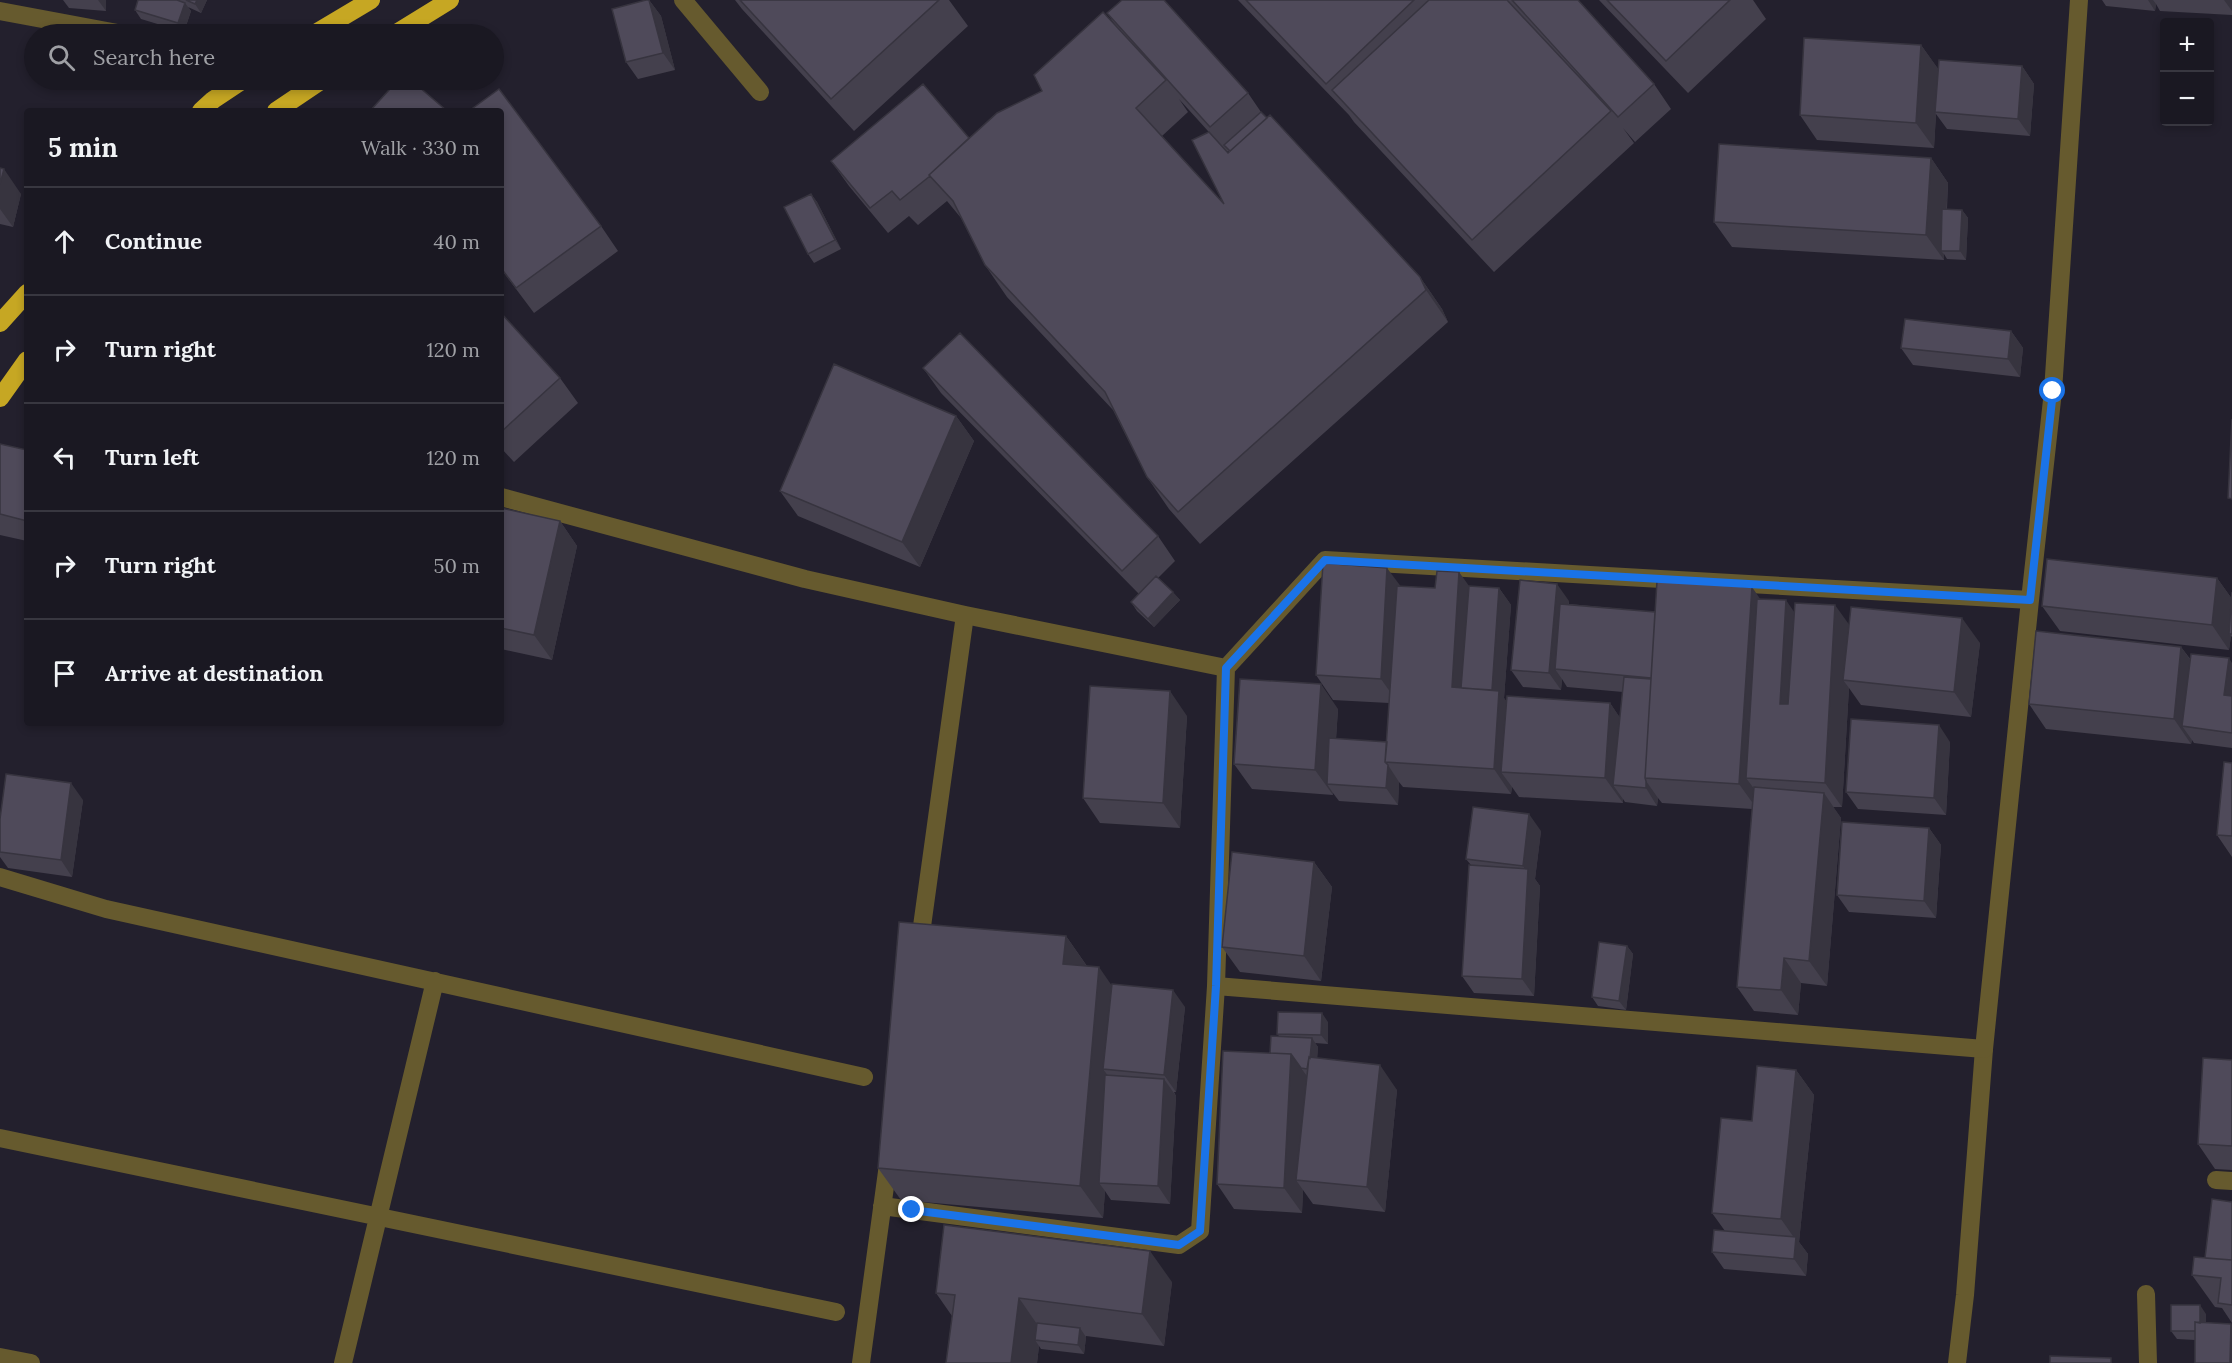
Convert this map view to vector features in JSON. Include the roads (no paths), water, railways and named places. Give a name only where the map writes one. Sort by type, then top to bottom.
[{"type":"highway","points":[[331,24],[371,0]]},
{"type":"highway","points":[[411,24],[450,0]]},
{"type":"highway","points":[[204,108],[228,90]]},
{"type":"highway","points":[[280,108],[307,90]]},
{"type":"highway","points":[[0,323],[24,296]]},
{"type":"highway","points":[[0,398],[24,364]]},
{"type":"street","points":[[683,0],[760,92]]},
{"type":"street","points":[[1957,1363],[1965,1295],[1984,1049],[2053,391],[2079,0]]},
{"type":"street","points":[[0,11],[70,24]]},
{"type":"street","points":[[504,498],[805,579],[965,615],[1226,668]]},
{"type":"street","points":[[882,1206],[1179,1245],[1200,1231],[1216,986],[1226,668],[1325,560],[2030,600]]},
{"type":"street","points":[[916,970],[965,615]]},
{"type":"street","points":[[0,877],[106,909],[864,1077]]},
{"type":"street","points":[[343,1363],[435,981]]},
{"type":"street","points":[[1216,986],[1984,1049]]},
{"type":"street","points":[[861,1363],[892,1135]]},
{"type":"street","points":[[0,1138],[836,1312]]},
{"type":"street","points":[[2146,1293],[2148,1363]]},
{"type":"street","points":[[0,1357],[31,1363]]}]
